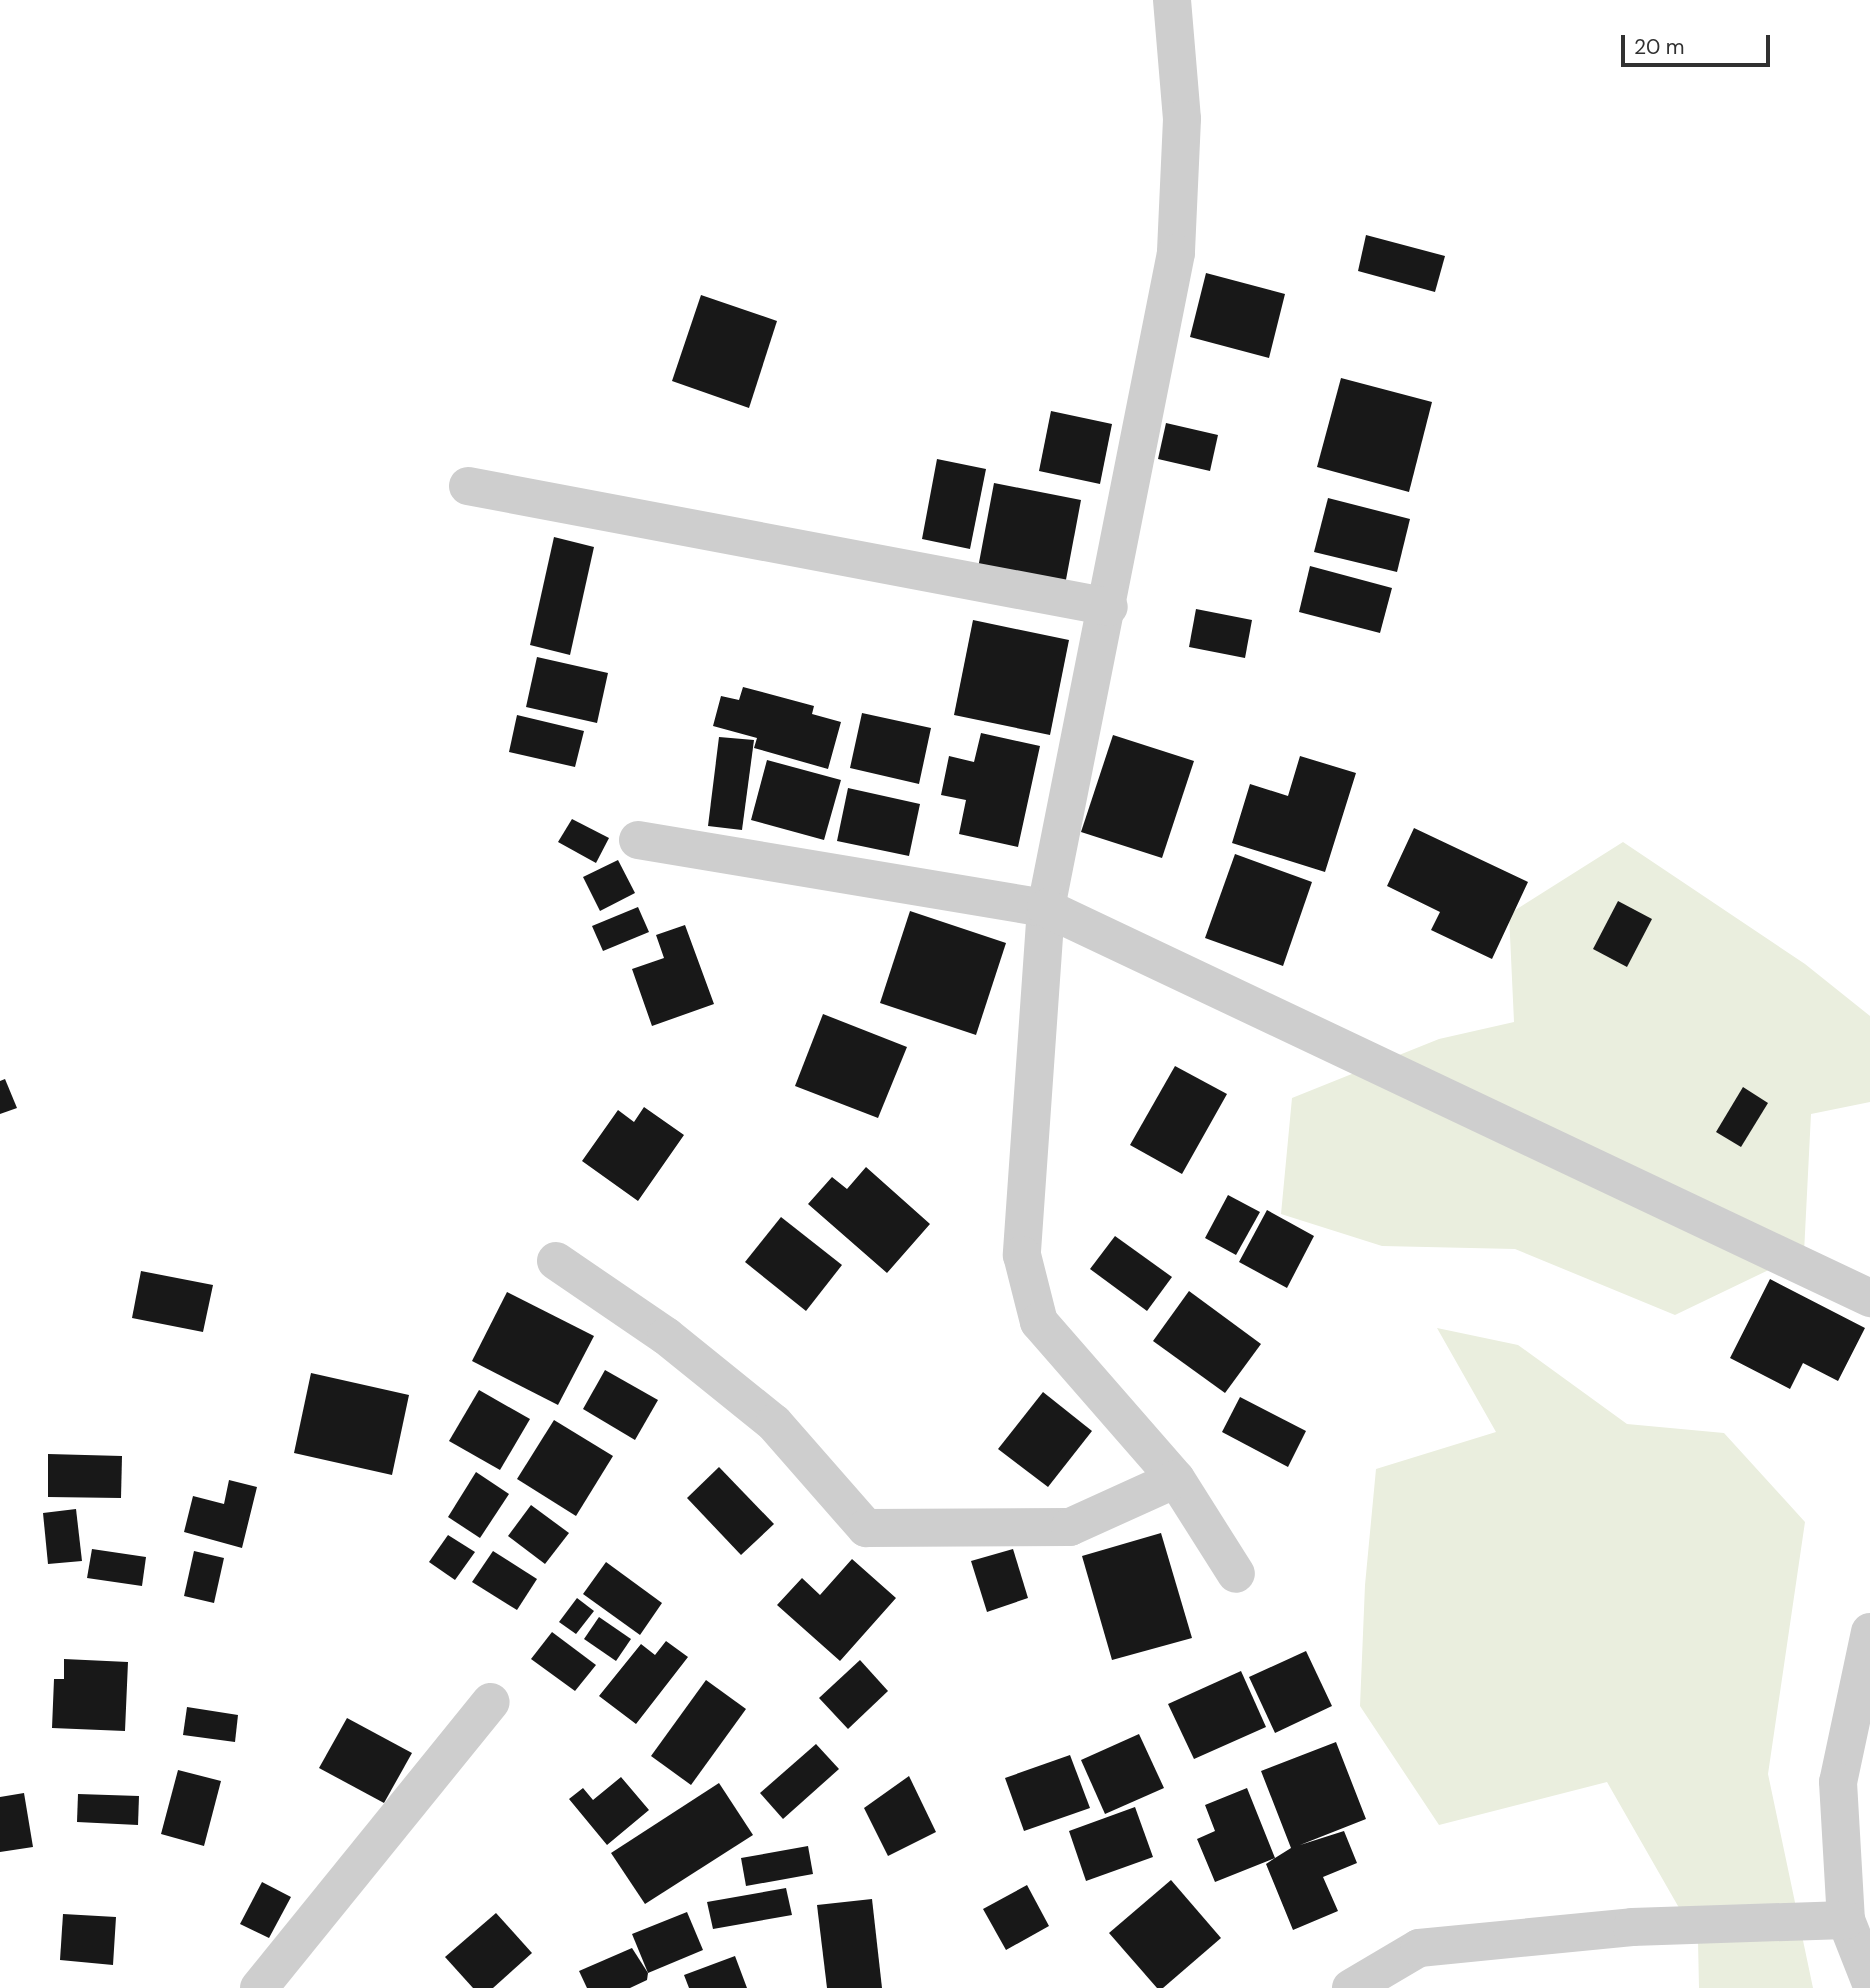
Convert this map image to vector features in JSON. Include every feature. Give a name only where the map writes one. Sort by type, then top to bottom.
[{"type":"street","points":[[1172,0],[1182,119],[1176,253],[1109,607],[1046,908],[1022,1255],[1038,1322],[1176,1479],[1236,1574]]},
{"type":"street","points":[[468,486],[1109,607]]},
{"type":"street","points":[[638,840],[1046,908],[1870,1298]]},
{"type":"street","points":[[556,1261],[666,1336],[774,1423],[866,1528],[1070,1527],[1176,1479]]},
{"type":"street","points":[[1870,1632],[1838,1782],[1846,1920],[1870,1981]]},
{"type":"street","points":[[259,1988],[491,1702]]},
{"type":"street","points":[[1351,1988],[1419,1948],[1632,1927],[1846,1920]]},
{"type":"green space","points":[[1623,842],[1805,964],[1870,1016],[1870,1102],[1811,1114],[1804,1253],[1675,1315],[1515,1249],[1382,1246],[1281,1214],[1292,1098],[1439,1039],[1514,1022],[1509,914]]},
{"type":"green space","points":[[1437,1328],[1518,1345],[1627,1424],[1724,1433],[1805,1522],[1768,1774],[1813,1988],[1699,1988],[1698,1941],[1607,1782],[1439,1825],[1360,1706],[1365,1585],[1376,1469],[1496,1432]]},
{"type":"building","points":[[1366,235],[1445,256],[1435,292],[1358,271]]},
{"type":"building","points":[[1206,273],[1285,294],[1269,358],[1190,337]]},
{"type":"building","points":[[701,295],[777,321],[749,408],[672,381]]},
{"type":"building","points":[[1341,378],[1432,402],[1409,492],[1317,467]]},
{"type":"building","points":[[1051,411],[1112,424],[1100,484],[1039,471]]},
{"type":"building","points":[[1166,423],[1218,435],[1210,471],[1158,459]]},
{"type":"building","points":[[937,459],[986,469],[970,549],[922,539]]},
{"type":"building","points":[[994,483],[1081,500],[1065,585],[978,568]]},
{"type":"building","points":[[1328,498],[1410,519],[1397,572],[1314,552]]},
{"type":"building","points":[[554,537],[594,547],[570,655],[530,645]]},
{"type":"building","points":[[1310,566],[1392,588],[1380,633],[1299,612]]},
{"type":"building","points":[[1196,609],[1252,620],[1245,658],[1189,647]]},
{"type":"building","points":[[973,620],[1069,640],[1050,735],[954,715]]},
{"type":"building","points":[[537,657],[608,673],[597,723],[526,707]]},
{"type":"building","points":[[743,687],[814,706],[812,714],[841,722],[828,769],[754,748],[757,738],[713,726],[721,696],[739,700]]},
{"type":"building","points":[[862,713],[931,728],[919,784],[850,768]]},
{"type":"building","points":[[517,715],[584,731],[575,767],[509,752]]},
{"type":"building","points":[[981,733],[1040,746],[1018,847],[959,834],[966,800],[941,795],[949,756],[974,762]]},
{"type":"building","points":[[1113,735],[1194,761],[1162,858],[1081,832]]},
{"type":"building","points":[[719,737],[754,740],[742,830],[708,826]]},
{"type":"building","points":[[1300,756],[1356,773],[1325,872],[1232,843],[1250,784],[1288,796]]},
{"type":"building","points":[[767,760],[841,780],[824,840],[751,820]]},
{"type":"building","points":[[848,788],[920,804],[909,856],[837,841]]},
{"type":"building","points":[[572,819],[609,838],[596,863],[558,842]]},
{"type":"building","points":[[1414,828],[1528,882],[1492,959],[1431,930],[1440,912],[1387,886]]},
{"type":"building","points":[[1235,854],[1312,882],[1283,966],[1205,938]]},
{"type":"building","points":[[618,860],[635,893],[600,911],[583,877]]},
{"type":"building","points":[[1618,901],[1652,919],[1627,967],[1593,949]]},
{"type":"building","points":[[638,907],[649,932],[603,951],[592,926]]},
{"type":"building","points":[[910,911],[1006,943],[976,1035],[880,1003]]},
{"type":"building","points":[[685,925],[714,1004],[652,1026],[632,969],[664,958],[656,935]]},
{"type":"building","points":[[823,1014],[907,1047],[878,1118],[795,1086]]},
{"type":"building","points":[[1175,1066],[1227,1094],[1182,1174],[1130,1145]]},
{"type":"building","points":[[5,1079],[17,1108],[0,1114],[0,1081]]},
{"type":"building","points":[[1743,1087],[1768,1103],[1741,1147],[1716,1132]]},
{"type":"building","points":[[644,1107],[684,1135],[638,1201],[582,1161],[618,1110],[634,1122]]},
{"type":"building","points":[[866,1167],[930,1224],[887,1273],[808,1204],[832,1177],[847,1189]]},
{"type":"building","points":[[1228,1195],[1260,1212],[1236,1255],[1205,1238]]},
{"type":"building","points":[[1267,1210],[1314,1236],[1287,1288],[1239,1262]]},
{"type":"building","points":[[781,1217],[842,1265],[806,1311],[745,1262]]},
{"type":"building","points":[[1115,1236],[1172,1277],[1147,1311],[1090,1269]]},
{"type":"building","points":[[141,1271],[213,1285],[203,1332],[132,1318]]},
{"type":"building","points":[[1770,1279],[1865,1328],[1838,1381],[1803,1363],[1790,1389],[1730,1358]]},
{"type":"building","points":[[1189,1291],[1261,1344],[1225,1393],[1153,1341]]},
{"type":"building","points":[[507,1292],[594,1336],[558,1405],[472,1361]]},
{"type":"building","points":[[605,1370],[658,1400],[635,1440],[583,1409]]},
{"type":"building","points":[[311,1373],[409,1395],[392,1475],[294,1453]]},
{"type":"building","points":[[479,1390],[530,1419],[500,1470],[449,1441]]},
{"type":"building","points":[[1043,1392],[1092,1431],[1048,1487],[998,1449]]},
{"type":"building","points":[[1240,1397],[1306,1431],[1288,1467],[1222,1432]]},
{"type":"building","points":[[554,1420],[613,1456],[576,1516],[517,1479]]},
{"type":"building","points":[[48,1454],[122,1456],[121,1498],[48,1497]]},
{"type":"building","points":[[719,1467],[774,1524],[741,1555],[687,1498]]},
{"type":"building","points":[[476,1472],[509,1494],[480,1538],[448,1517]]},
{"type":"building","points":[[229,1480],[257,1487],[242,1548],[184,1532],[193,1496],[224,1504]]},
{"type":"building","points":[[531,1505],[569,1533],[545,1564],[508,1536]]},
{"type":"building","points":[[76,1509],[82,1561],[48,1564],[43,1513]]},
{"type":"building","points":[[1161,1533],[1192,1638],[1112,1660],[1082,1556]]},
{"type":"building","points":[[448,1535],[475,1552],[455,1580],[429,1562]]},
{"type":"building","points":[[92,1549],[146,1557],[142,1586],[87,1578]]},
{"type":"building","points":[[1013,1549],[1028,1598],[987,1612],[971,1561]]},
{"type":"building","points":[[194,1551],[224,1558],[214,1603],[184,1596]]},
{"type":"building","points":[[493,1551],[537,1579],[517,1610],[472,1582]]},
{"type":"building","points":[[852,1559],[896,1598],[840,1661],[777,1605],[802,1578],[820,1595]]},
{"type":"building","points":[[606,1562],[662,1603],[640,1635],[583,1594]]},
{"type":"building","points":[[577,1598],[594,1611],[576,1634],[559,1622]]},
{"type":"building","points":[[599,1617],[631,1639],[616,1661],[584,1639]]},
{"type":"building","points":[[552,1632],[596,1665],[575,1691],[531,1659]]},
{"type":"building","points":[[666,1641],[688,1657],[636,1724],[599,1696],[641,1644],[655,1655]]},
{"type":"building","points":[[1306,1651],[1332,1706],[1275,1733],[1249,1677]]},
{"type":"building","points":[[64,1659],[128,1662],[125,1731],[52,1728],[54,1679],[64,1679]]},
{"type":"building","points":[[860,1660],[888,1691],[848,1729],[819,1698]]},
{"type":"building","points":[[1241,1671],[1266,1727],[1194,1759],[1168,1704]]},
{"type":"building","points":[[706,1680],[746,1709],[691,1785],[651,1756]]},
{"type":"building","points":[[187,1707],[238,1715],[235,1742],[183,1735]]},
{"type":"building","points":[[347,1718],[412,1753],[384,1803],[319,1768]]},
{"type":"building","points":[[1139,1734],[1164,1788],[1105,1814],[1081,1760]]},
{"type":"building","points":[[1336,1742],[1366,1819],[1300,1845],[1344,1831],[1357,1863],[1323,1877],[1338,1911],[1293,1930],[1266,1864],[1291,1848],[1261,1771]]},
{"type":"building","points":[[816,1744],[839,1769],[783,1819],[760,1793]]},
{"type":"building","points":[[1070,1755],[1090,1808],[1024,1831],[1005,1778]]},
{"type":"building","points":[[178,1770],[221,1781],[204,1846],[161,1834]]},
{"type":"building","points":[[909,1776],[936,1832],[888,1856],[864,1808]]},
{"type":"building","points":[[621,1777],[649,1810],[607,1845],[569,1799],[583,1788],[593,1800]]},
{"type":"building","points":[[719,1783],[753,1835],[645,1904],[611,1853]]},
{"type":"building","points":[[1247,1788],[1275,1858],[1215,1882],[1197,1839],[1215,1831],[1205,1805]]},
{"type":"building","points":[[24,1793],[33,1847],[0,1852],[0,1797]]},
{"type":"building","points":[[78,1794],[139,1796],[138,1825],[77,1822]]},
{"type":"building","points":[[1135,1807],[1153,1857],[1086,1881],[1069,1831]]},
{"type":"building","points":[[808,1846],[813,1874],[746,1886],[741,1858]]},
{"type":"building","points":[[1171,1880],[1221,1938],[1163,1988],[1157,1988],[1109,1933]]},
{"type":"building","points":[[262,1882],[291,1897],[269,1938],[240,1924]]},
{"type":"building","points":[[1027,1885],[1049,1926],[1006,1950],[983,1909]]},
{"type":"building","points":[[786,1888],[792,1915],[713,1929],[707,1902]]},
{"type":"building","points":[[872,1899],[882,1988],[827,1988],[817,1905]]},
{"type":"building","points":[[687,1912],[703,1950],[648,1973],[632,1934]]},
{"type":"building","points":[[496,1913],[532,1953],[493,1988],[473,1988],[445,1957]]},
{"type":"building","points":[[63,1914],[116,1917],[113,1965],[60,1960]]},
{"type":"building","points":[[632,1948],[648,1973],[647,1980],[630,1988],[587,1988],[579,1971]]},
{"type":"building","points":[[735,1956],[747,1988],[689,1988],[684,1975]]}]
